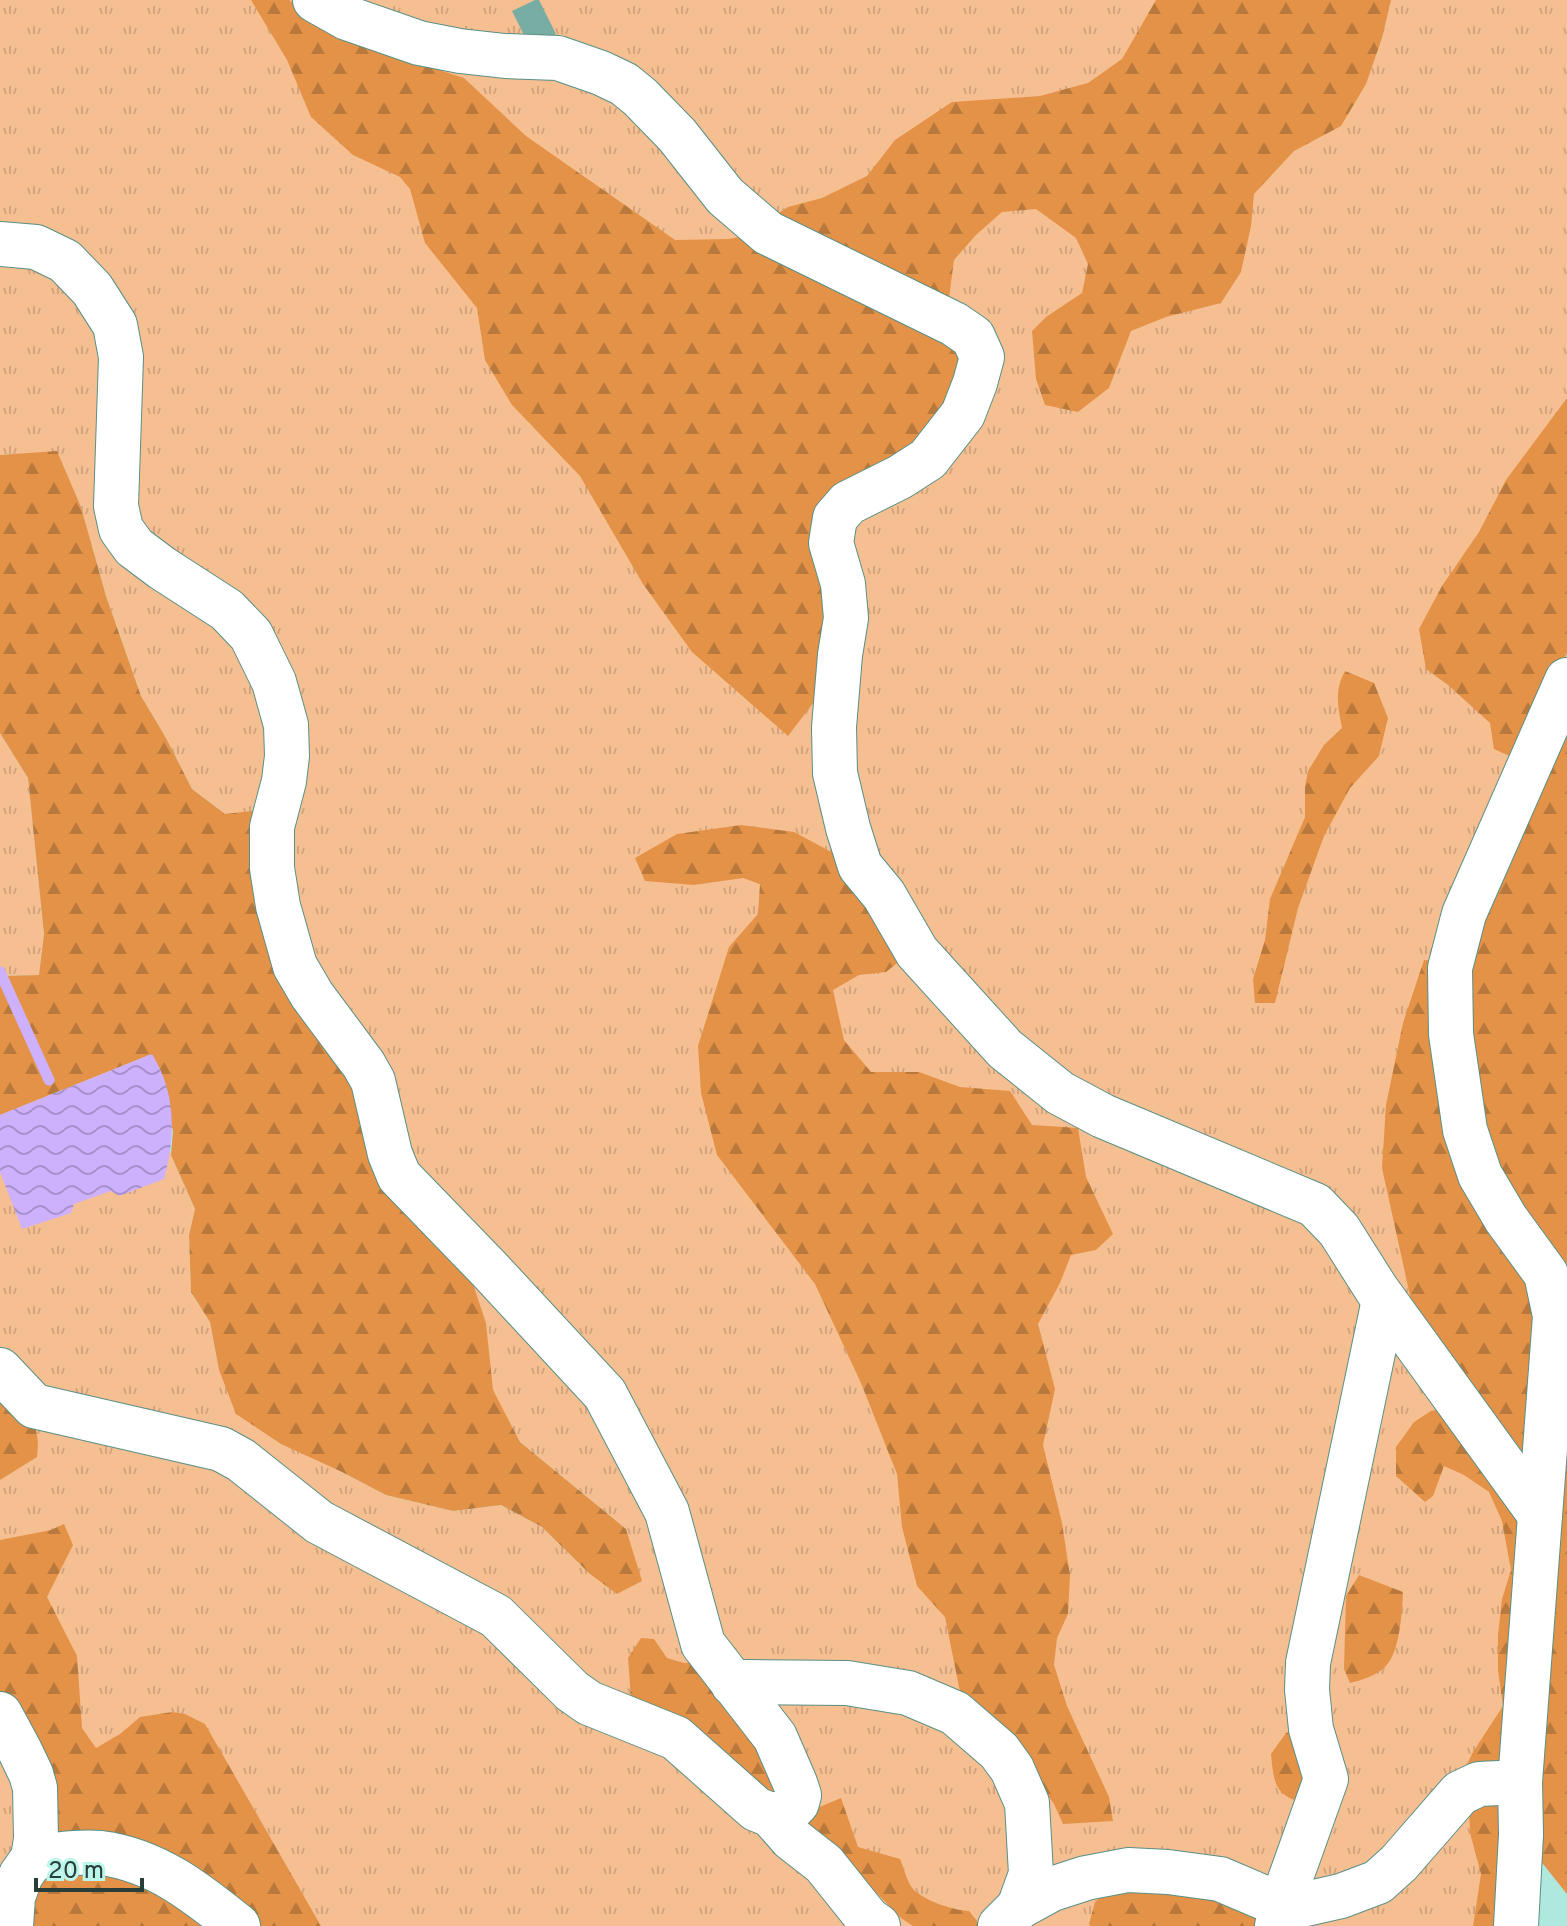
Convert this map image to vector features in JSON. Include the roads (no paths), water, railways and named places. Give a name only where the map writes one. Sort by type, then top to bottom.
[{"type":"street","points":[[315,0],[347,18],[419,43],[475,53],[558,58],[624,84],[677,135],[725,196],[768,233],[954,324],[973,337],[982,357],[963,414],[928,459],[848,503],[835,518],[831,543],[843,584],[846,618],[834,727],[835,773],[860,866],[884,895],[917,952],[1005,1049],[1060,1093],[1103,1116],[1315,1205],[1339,1230],[1384,1300],[1540,1515]]},
{"type":"street","points":[[0,244],[36,247],[65,261],[92,289],[115,325],[121,357],[116,506],[121,529],[134,547],[227,610],[251,635],[274,682],[286,725],[287,756],[272,827],[272,868],[278,906],[295,966],[373,1081],[390,1154],[399,1176],[605,1394],[667,1512],[703,1644],[775,1737],[799,1795],[791,1809],[771,1815]]},
{"type":"street","points":[[1516,1926],[1521,1835],[1520,1782],[1555,1316],[1546,1274],[1506,1219],[1480,1175],[1465,1130],[1451,1034],[1450,968],[1464,914],[1567,680]]},
{"type":"street","points":[[1279,1916],[1326,1779],[1311,1729],[1308,1663],[1384,1300]]},
{"type":"street","points":[[0,1370],[34,1406],[221,1449],[241,1460],[319,1522],[496,1616],[572,1691],[589,1703],[676,1738],[756,1809],[771,1815],[792,1839],[824,1864],[868,1919],[878,1926]]},
{"type":"street","points":[[733,1684],[847,1683],[908,1693],[955,1713],[999,1751],[1012,1769],[1027,1803],[1031,1874],[1010,1917]]},
{"type":"street","points":[[0,1714],[35,1788],[36,1839],[33,1858],[21,1875],[13,1897],[11,1926]]},
{"type":"street","points":[[1279,1916],[1288,1908],[1341,1896],[1378,1882],[1442,1817],[1460,1793],[1479,1784],[1520,1782]]},
{"type":"street","points":[[33,1858],[101,1853],[143,1864],[176,1878],[238,1926]]},
{"type":"street","points":[[1010,1917],[1052,1889],[1086,1878],[1128,1870],[1220,1879],[1279,1916]]},
{"type":"water","points":[[152,1054],[166,1084],[172,1115],[171,1147],[164,1179],[119,1196],[111,1191],[74,1204],[71,1213],[22,1229],[0,1172],[0,1115]]},
{"type":"waterway","points":[[0,972],[49,1080]]}]
